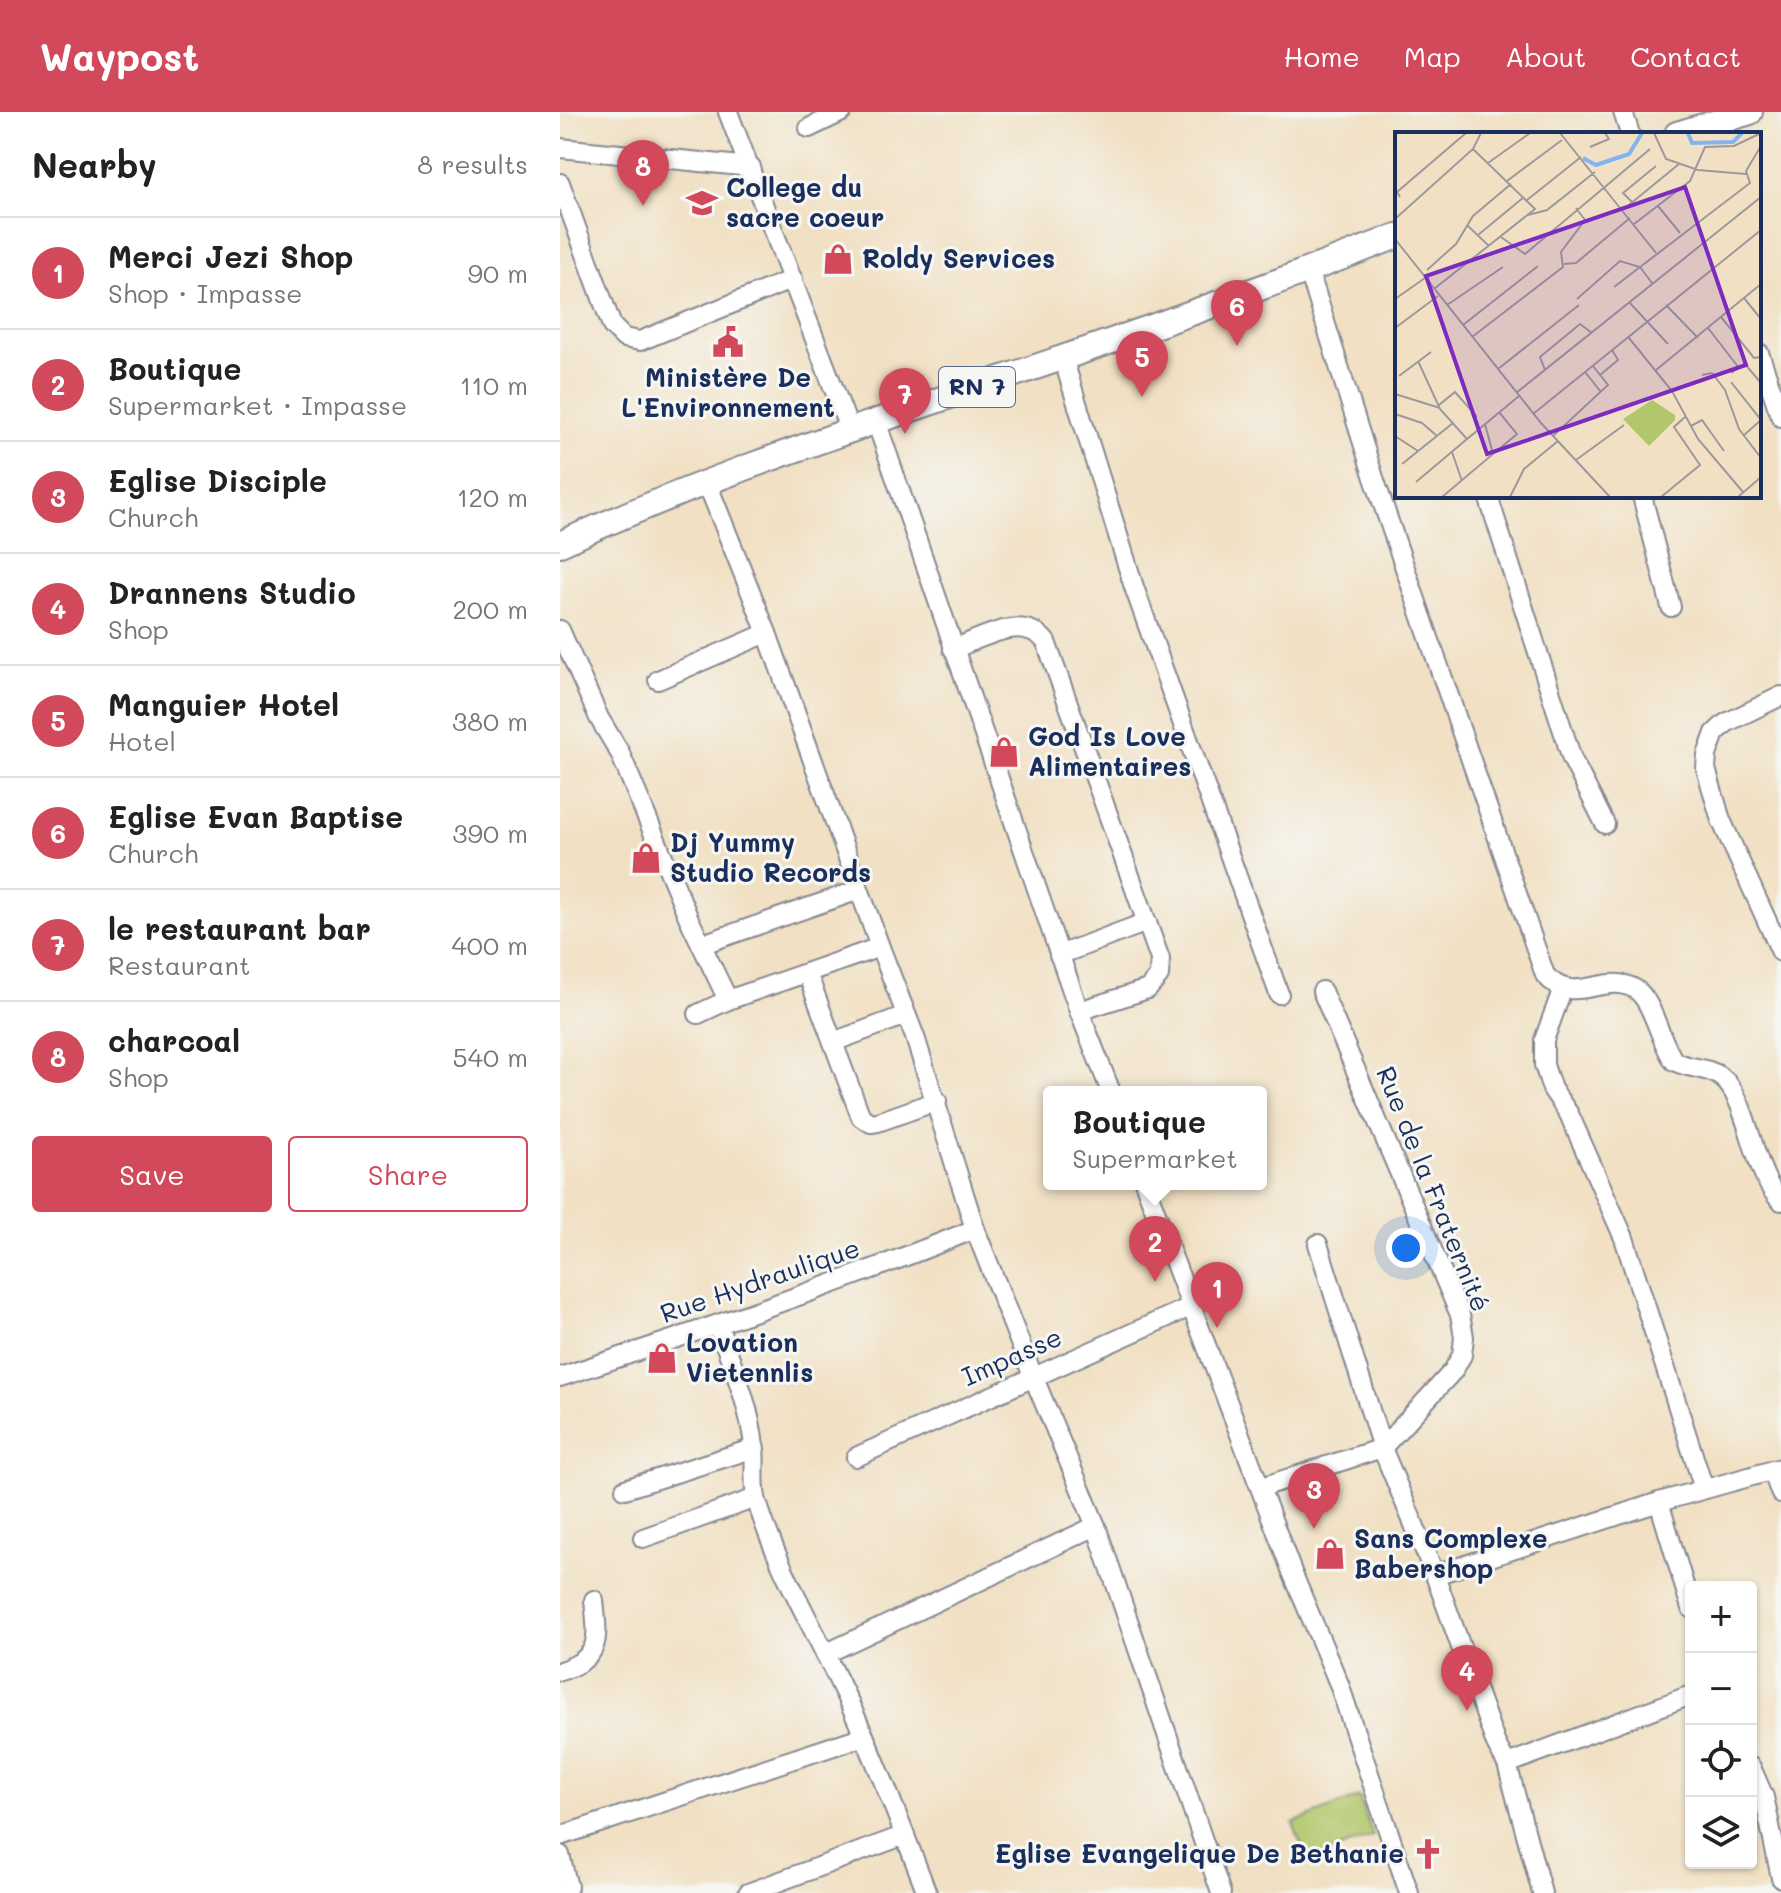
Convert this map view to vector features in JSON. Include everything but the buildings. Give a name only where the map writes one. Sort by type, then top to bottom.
[{"type":"main road","points":[[1684,132],[1750,112]]},
{"type":"main road","name":"RN 7","points":[[560,544],[637,508],[876,421],[1309,271],[1395,237]]},
{"type":"street","points":[[728,112],[850,431]]},
{"type":"street","points":[[809,128],[842,112]]},
{"type":"street","points":[[1623,112],[1629,132]]},
{"type":"street","points":[[560,148],[751,167]]},
{"type":"street","points":[[560,183],[612,326],[624,338],[640,341],[793,279]]},
{"type":"street","points":[[1309,271],[1374,478],[1545,975],[1573,991],[1625,985],[1644,997],[1674,1061],[1712,1072],[1728,1083],[1760,1165],[1781,1201]]},
{"type":"street","points":[[1761,357],[1776,386],[1781,417]]},
{"type":"street","points":[[1063,358],[1134,587],[1279,994]]},
{"type":"street","points":[[876,421],[1059,955],[1109,1086]]},
{"type":"street","points":[[707,483],[767,633],[937,1101],[975,1229],[1096,1526],[1221,1893]]},
{"type":"street","points":[[1489,498],[1572,759],[1605,824]]},
{"type":"street","points":[[1643,498],[1671,607]]},
{"type":"street","points":[[953,649],[1016,627],[1034,630],[1046,642],[1160,959],[1159,976],[1148,989],[1079,1011]]},
{"type":"street","points":[[560,630],[599,718],[620,753],[689,919],[728,1000]]},
{"type":"street","points":[[658,680],[767,633]]},
{"type":"street","points":[[1781,696],[1726,723],[1715,733],[1707,755],[1706,769],[1721,820],[1781,952]]},
{"type":"street","points":[[703,944],[859,890]]},
{"type":"street","points":[[1059,955],[1147,922]]},
{"type":"street","points":[[698,1014],[728,1000],[880,947]]},
{"type":"street","points":[[807,973],[861,1117],[866,1121],[878,1122],[937,1101]]},
{"type":"street","points":[[1563,988],[1544,1040],[1544,1065],[1552,1089],[1569,1114],[1624,1238],[1704,1489]]},
{"type":"street","name":"Rue de la Fraternité","points":[[1262,1487],[1382,1448],[1453,1371],[1462,1355],[1464,1337],[1460,1315],[1322,991]]},
{"type":"street","points":[[833,1042],[906,1015]]},
{"type":"street","points":[[1147,1190],[1292,1572],[1339,1684],[1409,1893]]},
{"type":"street","name":"Rue Hydraulique","points":[[560,1377],[718,1325],[975,1229]]},
{"type":"street","points":[[1318,1244],[1382,1448],[1435,1575],[1496,1744],[1507,1764],[1542,1893]]},
{"type":"street","name":"Impasse","points":[[856,1457],[1190,1307]]},
{"type":"street","points":[[718,1325],[748,1412],[755,1448],[756,1498],[797,1602],[864,1736],[927,1893]]},
{"type":"street","points":[[625,1489],[755,1448]]},
{"type":"street","points":[[1435,1575],[1659,1502],[1777,1469],[1781,1494]]},
{"type":"street","points":[[643,1538],[756,1498]]},
{"type":"street","points":[[1659,1502],[1685,1588]]},
{"type":"street","points":[[825,1654],[1096,1526]]},
{"type":"street","points":[[560,1671],[579,1665],[590,1655],[596,1640],[594,1600]]},
{"type":"street","points":[[1507,1764],[1685,1697]]},
{"type":"street","points":[[560,1836],[864,1736]]},
{"type":"street","points":[[1757,1781],[1764,1797],[1781,1878]]},
{"type":"street","points":[[748,1893],[905,1835]]},
{"type":"street","points":[[560,1855],[566,1890]]},
{"type":"green space","points":[[1359,1797],[1373,1836],[1307,1861],[1293,1823]]},
{"type":"place","name":"College du sacre coeur","points":[[702,203]]},
{"type":"place","name":"charcoal","points":[[643,206]]},
{"type":"place","name":"Roldy Services","points":[[838,259]]},
{"type":"place","name":"Ministère De L'Environnement","points":[[728,342]]},
{"type":"place","name":"Eglise Evan Baptise","points":[[1237,346]]},
{"type":"place","name":"Manguier Hotel","points":[[1142,397]]},
{"type":"place","name":"le restaurant bar","points":[[905,434]]},
{"type":"place","name":"God Is Love Alimentaires","points":[[1004,752]]},
{"type":"place","name":"Dj Yummy Studio Records","points":[[646,858]]},
{"type":"place","name":"Boutique","points":[[1155,1282]]},
{"type":"place","name":"Merci Jezi Shop","points":[[1217,1328]]},
{"type":"place","name":"Lovation Vietennlis","points":[[662,1358]]},
{"type":"place","name":"Eglise Disciple","points":[[1314,1529]]},
{"type":"place","name":"Sans Complexe Babershop","points":[[1330,1554]]},
{"type":"place","name":"Drannens Studio","points":[[1467,1711]]},
{"type":"place","name":"Eglise Evangelique De Bethanie","points":[[1428,1854]]}]
